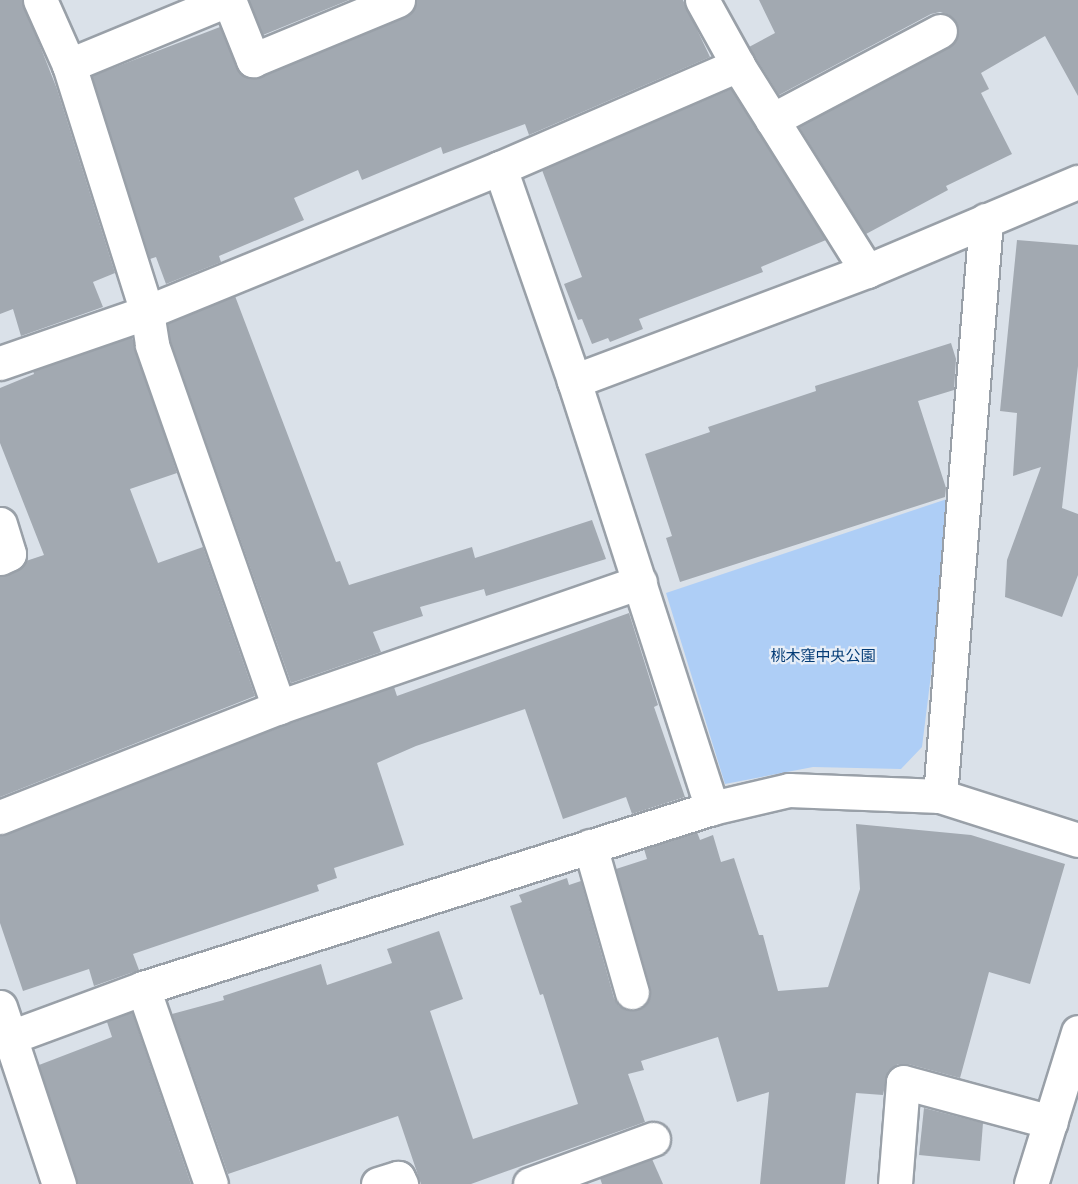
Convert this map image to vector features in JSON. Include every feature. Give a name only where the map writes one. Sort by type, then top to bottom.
[{"type":"street","points":[[40,0],[69,64],[147,312],[152,345],[279,707]]},
{"type":"street","points":[[69,64],[228,0],[253,60],[398,0]]},
{"type":"street","points":[[702,0],[738,65],[867,272]]},
{"type":"street","points":[[772,120],[940,31]]},
{"type":"street","points":[[0,363],[147,312],[500,168],[738,65]]},
{"type":"street","points":[[500,168],[574,381],[712,808]]},
{"type":"street","points":[[574,381],[867,272],[1078,182]]},
{"type":"street","points":[[940,796],[986,220]]},
{"type":"street","points":[[0,524],[9,554],[0,558]]},
{"type":"street","points":[[0,817],[279,707],[640,582]]},
{"type":"street","points":[[59,1184],[3,1029],[143,988],[712,808],[789,790],[940,796],[1078,840]]},
{"type":"street","points":[[590,846],[632,992]]},
{"type":"street","points":[[143,988],[211,1184]]},
{"type":"street","points":[[1031,1184],[1078,1032]]},
{"type":"street","points":[[895,1184],[903,1082],[1051,1122]]},
{"type":"street","points":[[530,1184],[653,1139]]},
{"type":"street","points":[[378,1184],[398,1178],[401,1184]]},
{"type":"green space","name":"桃木窪中央公園","points":[[953,497],[922,747],[901,769],[813,767],[725,784],[666,593]]},
{"type":"building","points":[[0,0],[22,0],[57,89],[115,273],[93,282],[103,307],[21,336],[13,309],[0,314]]},
{"type":"building","points":[[249,0],[349,0],[263,35]]},
{"type":"building","points":[[416,0],[683,0],[710,57],[529,135],[525,124],[443,154],[441,147],[362,180],[358,170],[294,198],[304,220],[219,256],[221,262],[166,284],[156,257],[150,259],[92,76],[220,27],[241,74],[250,78],[260,77],[405,17],[413,11]]},
{"type":"building","points":[[759,0],[1078,0],[1078,96],[1045,36],[981,73],[989,89],[981,93],[1012,154],[946,186],[948,190],[866,234],[799,127],[949,48],[956,40],[959,31],[957,23],[949,15],[940,12],[931,14],[779,95],[749,47],[775,33]]},
{"type":"building","points":[[731,89],[826,240],[761,267],[763,272],[639,319],[643,329],[610,342],[608,338],[592,344],[582,319],[578,320],[564,284],[582,277],[542,170]]},
{"type":"building","points":[[1017,240],[1078,245],[1078,366],[1062,508],[1078,514],[1078,575],[1062,617],[1005,597],[1007,560],[1041,467],[1013,476],[1017,413],[1000,411]]},
{"type":"building","points":[[235,296],[336,562],[340,561],[349,585],[472,547],[475,558],[592,520],[606,559],[486,596],[484,589],[420,607],[423,616],[373,632],[381,652],[291,683],[170,340],[168,324]]},
{"type":"building","points":[[132,337],[177,473],[130,489],[158,563],[203,547],[255,696],[0,797],[0,576],[17,571],[26,561],[44,555],[0,443],[0,388],[34,374],[33,371]]},
{"type":"building","points":[[951,343],[956,359],[954,390],[918,401],[946,488],[945,497],[680,582],[666,538],[672,536],[645,454],[710,432],[708,427],[816,391],[815,386]]},
{"type":"building","points":[[629,613],[658,705],[654,707],[685,797],[632,814],[626,797],[563,819],[525,709],[416,746],[377,763],[404,845],[334,868],[337,878],[317,885],[319,891],[133,954],[139,970],[94,986],[89,969],[23,991],[0,923],[0,835],[286,725],[394,687],[397,696]]},
{"type":"building","points":[[856,824],[971,835],[1065,864],[1030,984],[989,972],[960,1078],[908,1064],[898,1064],[888,1071],[883,1095],[856,1093],[845,1184],[760,1184],[769,1092],[737,1102],[718,1037],[641,1061],[644,1070],[628,1074],[645,1122],[471,1184],[421,1184],[398,1116],[228,1174],[172,1014],[224,1000],[223,996],[321,964],[327,985],[392,963],[387,949],[439,931],[463,999],[430,1011],[473,1139],[578,1104],[543,994],[540,995],[510,906],[522,902],[519,895],[567,878],[569,885],[581,881],[614,998],[619,1006],[627,1010],[638,1010],[646,1005],[650,997],[650,987],[616,869],[647,859],[644,849],[697,832],[700,840],[713,835],[721,862],[734,858],[759,935],[763,935],[778,991],[828,987],[860,889]]},
{"type":"building","points":[[132,1012],[191,1184],[78,1184],[39,1065],[112,1037],[107,1022]]},
{"type":"building","points":[[924,1108],[983,1123],[980,1161],[919,1155]]},
{"type":"building","points":[[652,1159],[663,1184],[602,1184],[600,1178]]}]
